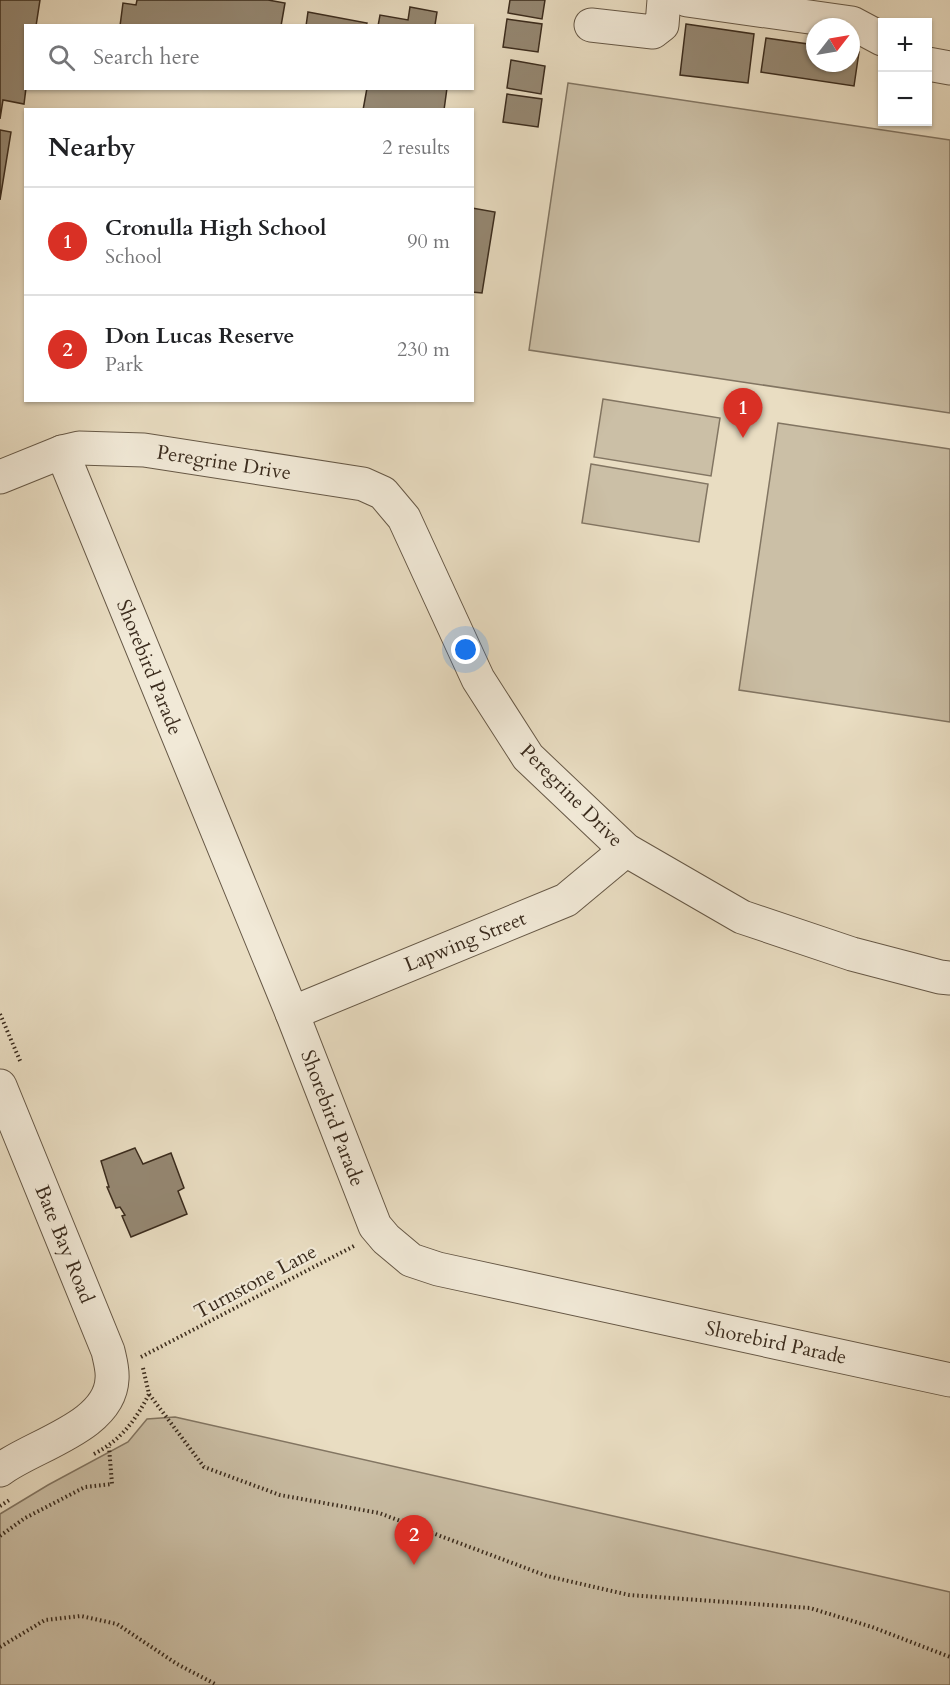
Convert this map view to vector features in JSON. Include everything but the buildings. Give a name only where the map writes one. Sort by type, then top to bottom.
[{"type":"street","points":[[591,24],[653,32],[662,25],[664,0]]},
{"type":"street","points":[[687,0],[852,23],[878,37]]},
{"type":"street","points":[[932,65],[950,68]]},
{"type":"street","name":"Peregrine Drive","points":[[0,477],[62,452],[79,448],[144,450],[363,484],[383,494],[404,518],[478,679],[528,757],[626,850],[742,917],[852,954],[950,978]]},
{"type":"street","name":"Shorebird Parade","points":[[62,452],[291,1013],[375,1226],[386,1239],[411,1260],[438,1269],[950,1380]]},
{"type":"street","name":"Lapwing Street","points":[[291,1013],[566,900],[626,850]]},
{"type":"street","name":"Bate Bay Road","points":[[0,1086],[108,1351],[113,1378],[110,1393],[104,1405],[90,1419],[0,1470]]},
{"type":"path","name":"Turnstone Lane","points":[[141,1357],[356,1245],[386,1239]]},
{"type":"path","points":[[149,1394],[204,1467],[280,1496],[379,1513],[547,1576],[629,1595],[810,1608],[950,1657]]},
{"type":"path","points":[[0,1536],[24,1518],[85,1487],[112,1484],[109,1447]]},
{"type":"path","points":[[0,1647],[45,1620],[81,1616],[117,1624],[177,1664],[217,1685]]},
{"type":"shaded area","points":[[568,83],[950,140],[950,413],[529,350]]},
{"type":"shaded area","points":[[603,399],[720,418],[711,476],[594,457]]},
{"type":"shaded area","points":[[778,423],[950,449],[950,722],[739,690]]},
{"type":"shaded area","points":[[591,464],[708,484],[699,542],[582,523]]},
{"type":"shaded area","points":[[175,1417],[950,1592],[950,1685],[0,1685],[0,1514],[128,1442],[147,1419]]},
{"type":"place","name":"Cronulla High School","points":[[743,438]]},
{"type":"place","name":"Don Lucas Reserve","points":[[414,1565]]}]
